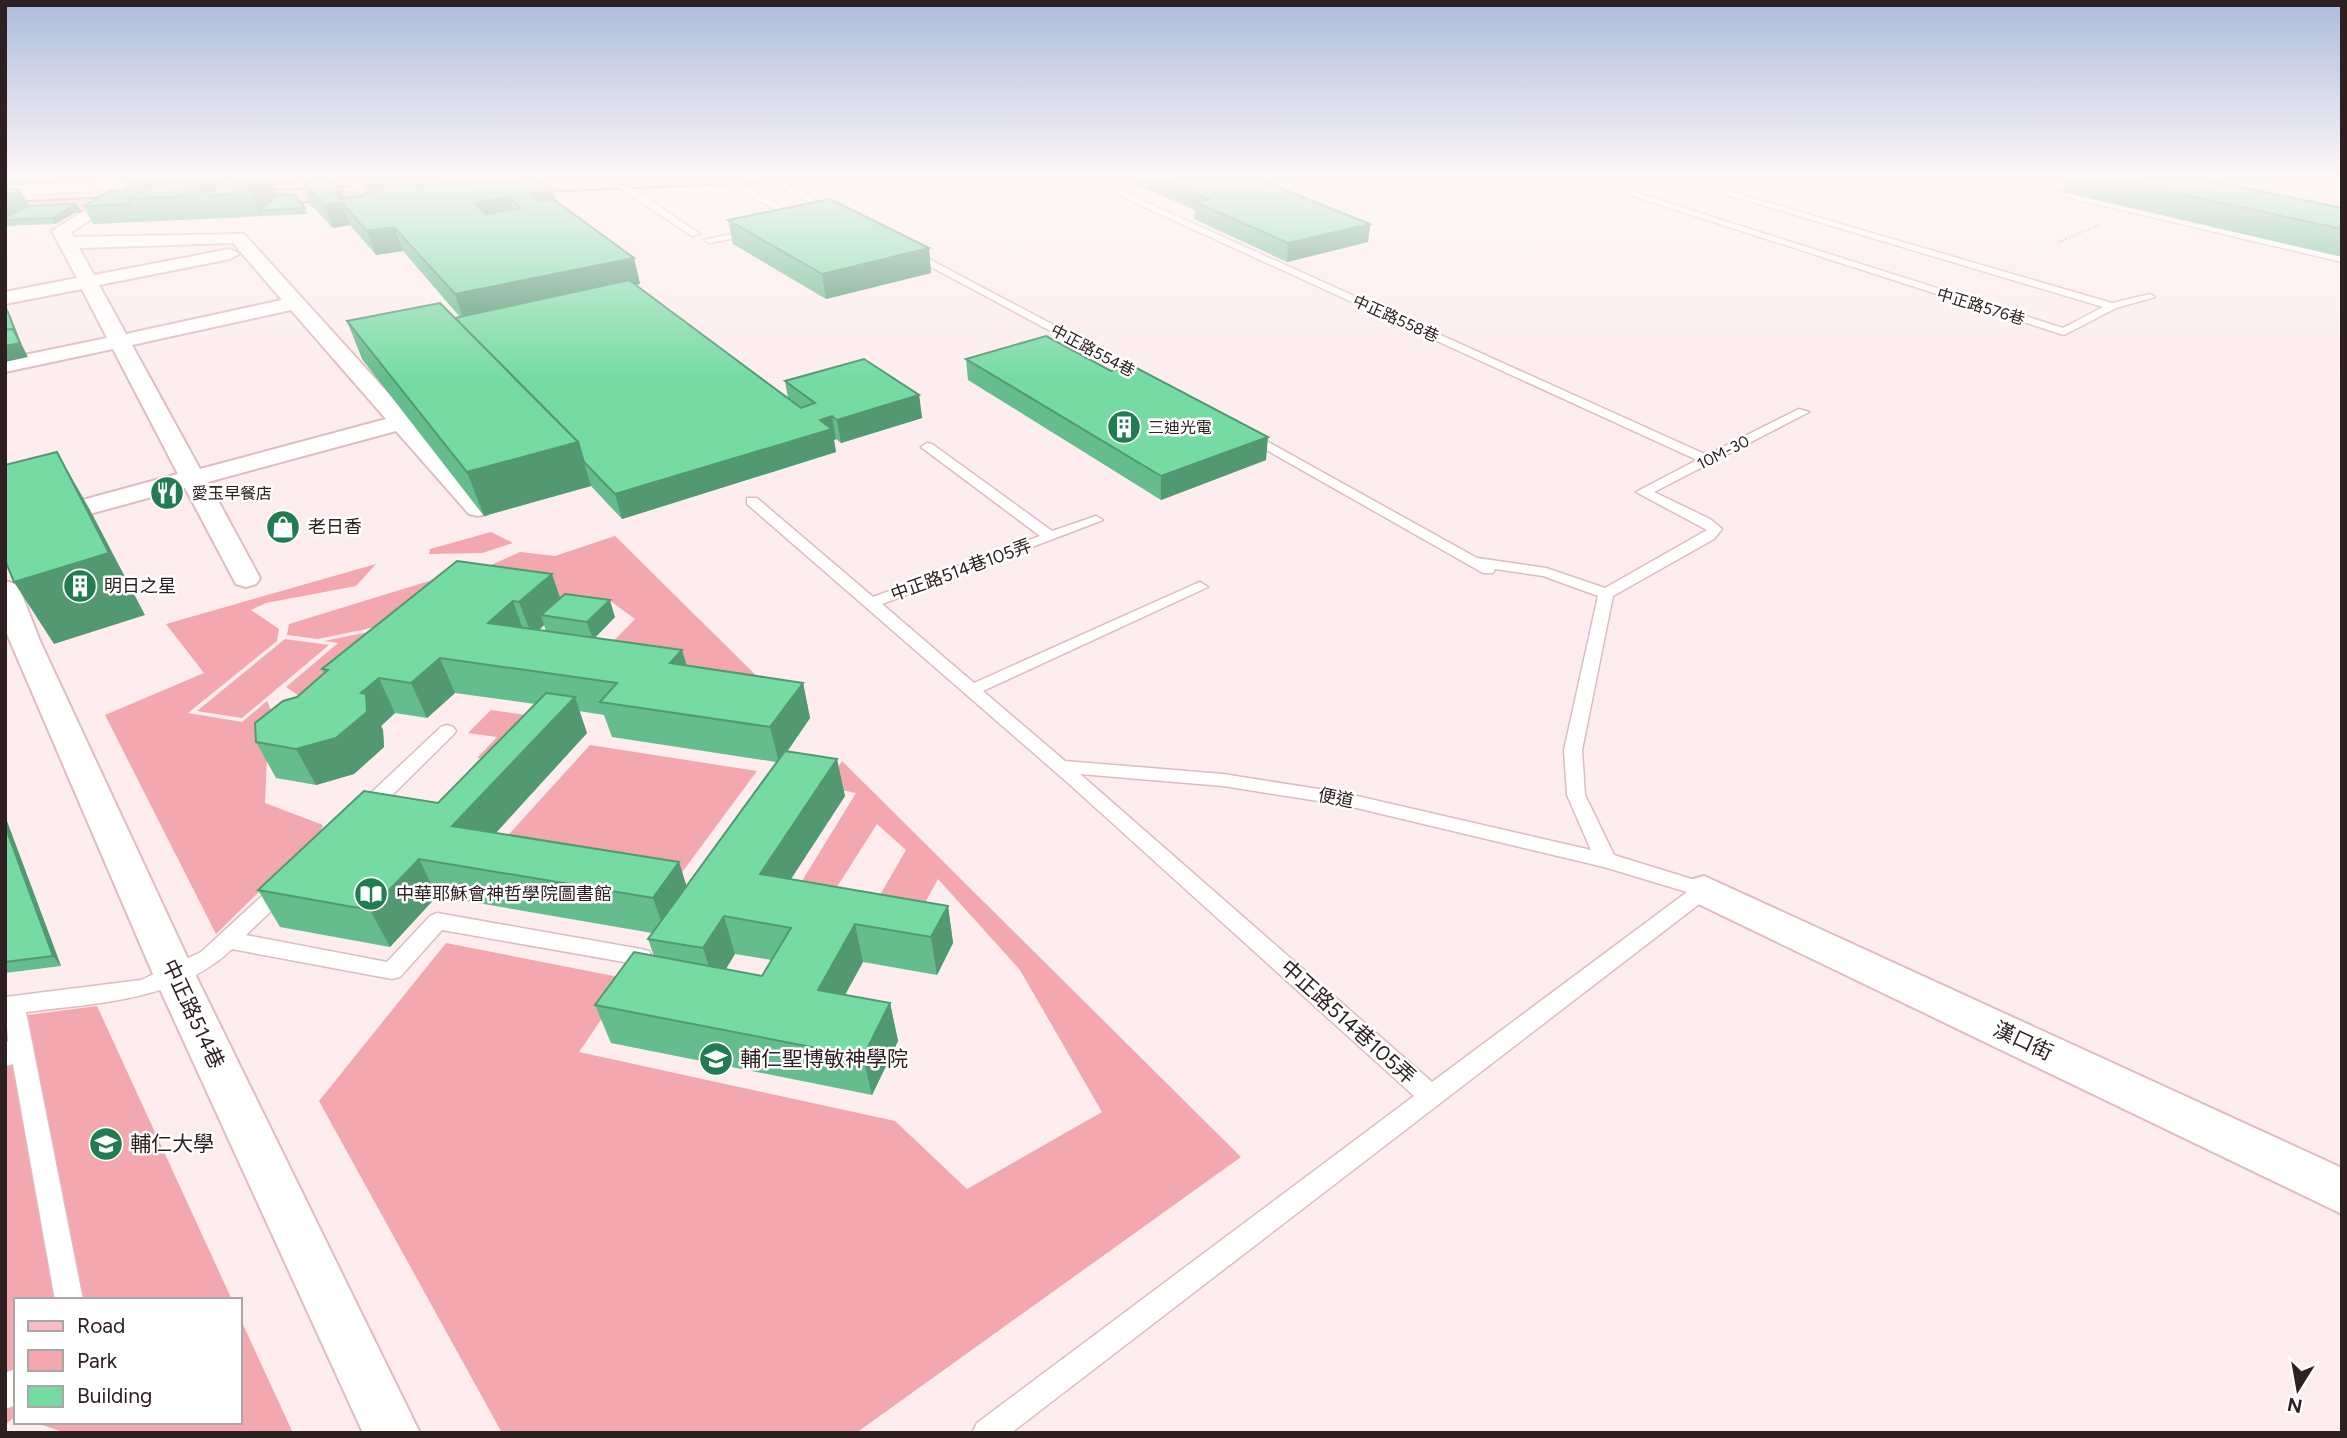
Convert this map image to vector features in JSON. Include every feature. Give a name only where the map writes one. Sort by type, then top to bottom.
[{"type":"street","points":[[68,244],[246,578]]},
{"type":"street","points":[[244,244],[478,508]]},
{"type":"street","points":[[5,298],[249,250]]},
{"type":"street","points":[[5,366],[296,303]]},
{"type":"street","points":[[5,529],[402,422]]},
{"type":"street","name":"中正路514巷","points":[[5,590],[24,641],[174,974],[393,1433]]},
{"type":"street","name":"漢口街","points":[[1704,890],[2342,1192]]},
{"type":"lane","name":"中正路558巷","points":[[1231,244],[1708,460]]},
{"type":"lane","name":"中正路576巷","points":[[1788,244],[2064,332],[2112,306]]},
{"type":"lane","points":[[1901,244],[2112,306],[2150,297]]},
{"type":"lane","points":[[2273,244],[2342,260]]},
{"type":"lane","name":"中正路554巷","points":[[901,248],[1153,382]]},
{"type":"lane","name":"10M-30","points":[[1606,594],[1709,536],[1715,529],[1643,492],[1803,412]]},
{"type":"lane","points":[[1237,429],[1488,570],[1471,560],[1546,572],[1606,594],[1573,750],[1576,795],[1606,860]]},
{"type":"lane","name":"中正路514巷105弄","points":[[927,447],[1051,537]]},
{"type":"lane","name":"中正路514巷105弄","points":[[752,501],[1060,766],[1432,1097],[987,1433]]},
{"type":"lane","name":"中正路514巷105弄","points":[[871,603],[1096,520]]},
{"type":"lane","points":[[972,690],[1200,587]]},
{"type":"lane","points":[[348,826],[447,731]]},
{"type":"lane","name":"便道","points":[[1060,766],[1279,787],[1344,799],[1606,860],[1704,890]]},
{"type":"lane","points":[[69,1298],[13,1050],[9,1005],[141,989],[209,958],[298,874]]},
{"type":"lane","points":[[1432,1097],[1704,890]]},
{"type":"lane","points":[[228,940],[392,971],[437,921],[641,957]]},
{"type":"green space","points":[[491,532],[513,543],[482,553],[429,554],[430,549]]},
{"type":"green space","points":[[615,536],[791,710],[590,665],[635,619],[609,600],[569,603],[491,565],[520,552],[555,556]]},
{"type":"green space","points":[[376,564],[356,586],[266,603],[251,610],[279,629],[277,641],[188,713],[242,722],[267,701],[285,743],[267,759],[265,803],[323,825],[309,857],[266,885],[216,934],[105,715],[204,673],[166,624]]},
{"type":"green space","points":[[452,574],[405,621],[318,639],[287,635],[289,624]]},
{"type":"green space","points":[[398,626],[305,700],[286,687],[338,643],[324,641]]},
{"type":"green space","points":[[285,639],[329,645],[242,718],[197,711]]},
{"type":"green space","points":[[491,710],[559,720],[517,764],[477,758],[497,737],[468,733]]},
{"type":"green space","points":[[590,745],[757,771],[672,886],[490,855]]},
{"type":"green space","points":[[842,761],[1241,1157],[856,1433],[502,1433],[319,1101],[446,943],[629,979],[579,1052],[895,1121],[967,1189],[1102,1112],[1020,970],[938,879],[910,930],[865,921],[906,850],[877,824],[823,909],[789,902],[856,793],[826,787]]},
{"type":"green space","points":[[97,1006],[231,1298],[14,1298],[14,1418],[5,1425],[5,1018]]},
{"type":"green space","points":[[242,1322],[293,1433],[65,1433],[40,1424],[242,1424]]},
{"type":"building","points":[[410,244],[615,244],[634,258],[455,294]]},
{"type":"building","points":[[770,244],[921,244],[929,248],[822,274]]},
{"type":"building","points":[[629,280],[801,408],[815,403],[785,381],[864,359],[919,395],[837,420],[832,416],[820,420],[832,429],[615,494],[584,462],[578,442],[455,318]]},
{"type":"building","points":[[440,303],[578,442],[467,472],[347,321]]},
{"type":"building","points":[[5,310],[17,336],[13,329],[5,330]]},
{"type":"building","points":[[13,329],[20,343],[5,346],[5,330]]},
{"type":"building","name":"三迪光電","points":[[1046,336],[1111,371],[1131,365],[1268,437],[1161,476],[966,359]]},
{"type":"building","points":[[57,452],[109,553],[14,582],[5,560],[5,465]]},
{"type":"building","points":[[457,561],[552,574],[519,602],[513,601],[488,623],[682,650],[670,663],[803,683],[770,727],[600,702],[617,683],[440,658],[411,683],[379,678],[361,693],[366,694],[367,712],[336,738],[296,749],[256,742],[255,723],[283,701],[297,697],[328,670],[322,669]]},
{"type":"building","points":[[565,594],[610,600],[587,622],[541,615]]},
{"type":"building","points":[[546,693],[575,697],[452,826],[679,862],[653,898],[419,859],[370,910],[258,890],[364,791],[438,803]]},
{"type":"building","points":[[785,751],[837,759],[760,874],[948,906],[931,937],[855,924],[818,990],[890,1003],[863,1057],[595,1005],[634,952],[762,976],[791,928],[724,916],[703,948],[648,939]]},
{"type":"building","points":[[5,826],[53,956],[5,962]]},
{"type":"place","name":"三迪光電","points":[[1124,427]]},
{"type":"place","name":"愛玉早餐店","points":[[167,493]]},
{"type":"place","name":"老日香","points":[[283,527]]},
{"type":"place","name":"明日之星","points":[[80,586]]},
{"type":"place","name":"中華耶穌會神哲學院圖書館","points":[[371,894]]},
{"type":"place","name":"輔仁聖博敏神學院","points":[[716,1059]]},
{"type":"place","name":"輔仁大學","points":[[106,1144]]}]
